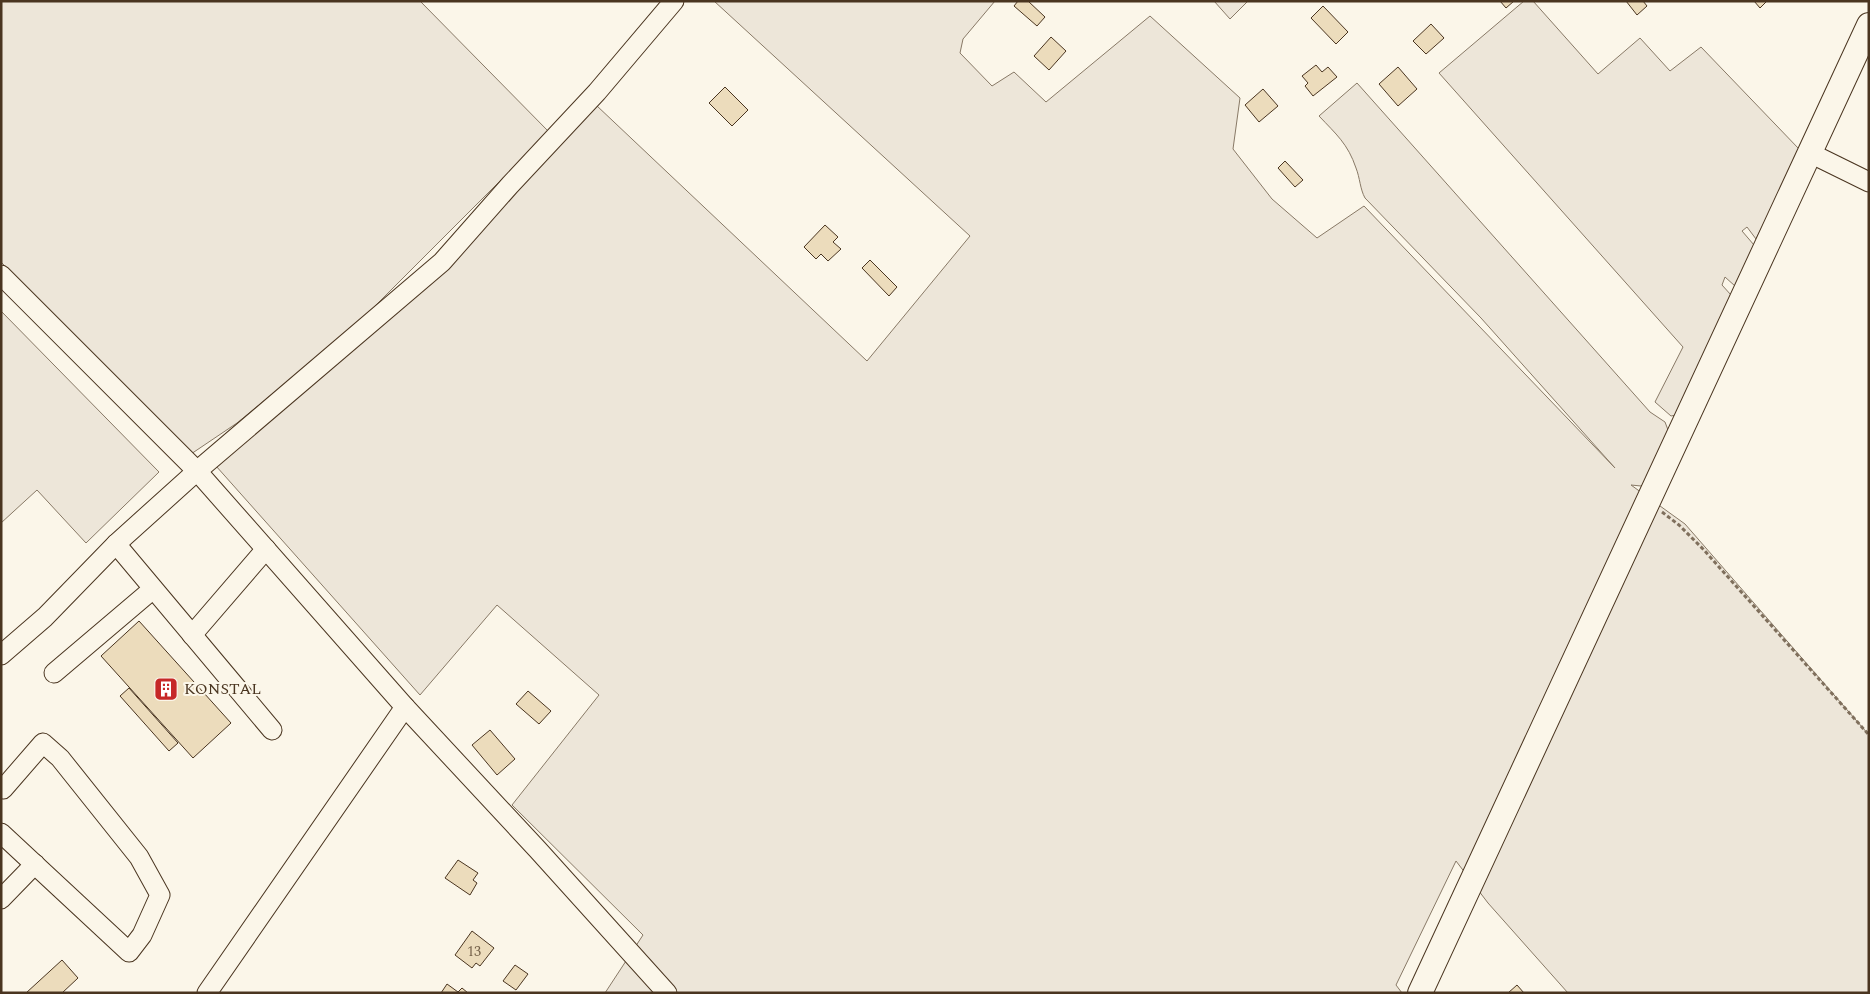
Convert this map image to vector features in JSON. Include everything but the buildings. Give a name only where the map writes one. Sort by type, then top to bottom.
[{"type":"main road","points":[[1420,993],[1869,25]]},
{"type":"street","points":[[1,655],[45,616],[116,544],[197,471],[442,262],[510,185],[597,92],[673,3]]},
{"type":"street","points":[[1810,153],[1869,182]]},
{"type":"street","points":[[1,276],[197,471],[405,707],[538,850],[666,993]]},
{"type":"street","points":[[116,544],[272,730]]},
{"type":"street","points":[[192,635],[266,549]]},
{"type":"street","points":[[54,673],[153,589]]},
{"type":"street","points":[[207,993],[405,707]]},
{"type":"street","points":[[1,833],[128,952],[142,935],[160,895],[139,857],[60,758],[43,743],[3,789]]},
{"type":"street","points":[[1,899],[35,864]]},
{"type":"path","points":[[1647,503],[1679,525],[1703,549],[1869,736]]},
{"type":"shaded area","points":[[1,1],[420,1],[549,132],[351,330],[237,423],[191,454],[1,262]]},
{"type":"shaded area","points":[[714,1],[995,1],[963,39],[960,53],[992,86],[1014,72],[1046,102],[1150,16],[1240,98],[1233,149],[1272,199],[1317,238],[1364,206],[1615,468],[1481,318],[1365,198],[1349,152],[1341,140],[1319,116],[1357,83],[1650,412],[1665,422],[1668,430],[1649,478],[1641,486],[1631,485],[1685,524],[1869,735],[1869,993],[1568,993],[1488,903],[1456,861],[1396,985],[1402,993],[605,993],[643,935],[512,805],[599,695],[497,605],[420,695],[216,466],[596,105],[867,361],[970,236]]},
{"type":"shaded area","points":[[1214,1],[1248,1],[1230,19]]},
{"type":"shaded area","points":[[1524,1],[1533,1],[1598,74],[1640,38],[1670,71],[1701,47],[1799,149],[1756,239],[1747,227],[1742,231],[1754,245],[1735,286],[1725,277],[1722,285],[1731,295],[1676,415],[1671,416],[1655,402],[1683,347],[1439,73]]},
{"type":"shaded area","points":[[1,311],[159,472],[86,543],[37,490],[1,523]]},
{"type":"place","name":"KONSTAL","points":[[166,689]]}]
